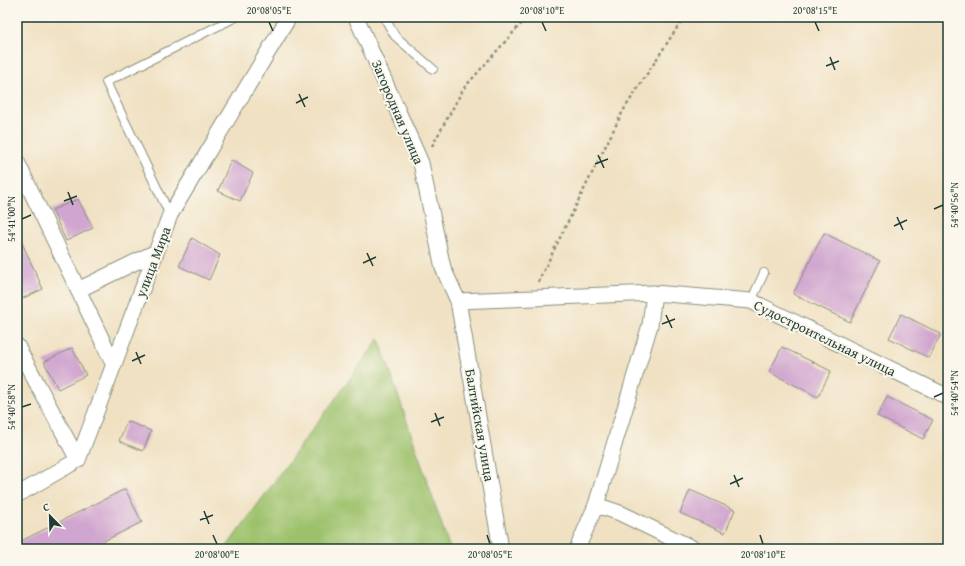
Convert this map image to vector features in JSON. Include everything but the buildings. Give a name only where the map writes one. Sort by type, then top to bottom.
[{"type":"street","name":"улица Мира","points":[[78,460],[170,215],[289,17]]},
{"type":"street","name":"Загородная улица","points":[[356,17],[421,164],[443,268],[458,301]]},
{"type":"street","points":[[17,162],[114,365]]},
{"type":"street","points":[[78,290],[156,252]]},
{"type":"street","name":"Судостроительная улица","points":[[458,301],[654,293],[751,301],[948,397]]},
{"type":"street","points":[[577,549],[596,505],[650,325],[654,293]]},
{"type":"street","name":"Балтийская улица","points":[[458,301],[502,549]]},
{"type":"street","points":[[17,346],[78,460],[17,494]]},
{"type":"street","points":[[596,505],[620,513],[694,549]]},
{"type":"lane","points":[[170,215],[106,82],[236,17]]},
{"type":"lane","points":[[384,17],[395,36],[433,69]]},
{"type":"lane","points":[[751,301],[764,273]]},
{"type":"path","points":[[421,164],[464,88],[527,17]]},
{"type":"path","points":[[530,298],[623,111],[684,17]]},
{"type":"green space","points":[[379,339],[450,549],[225,549]]}]
